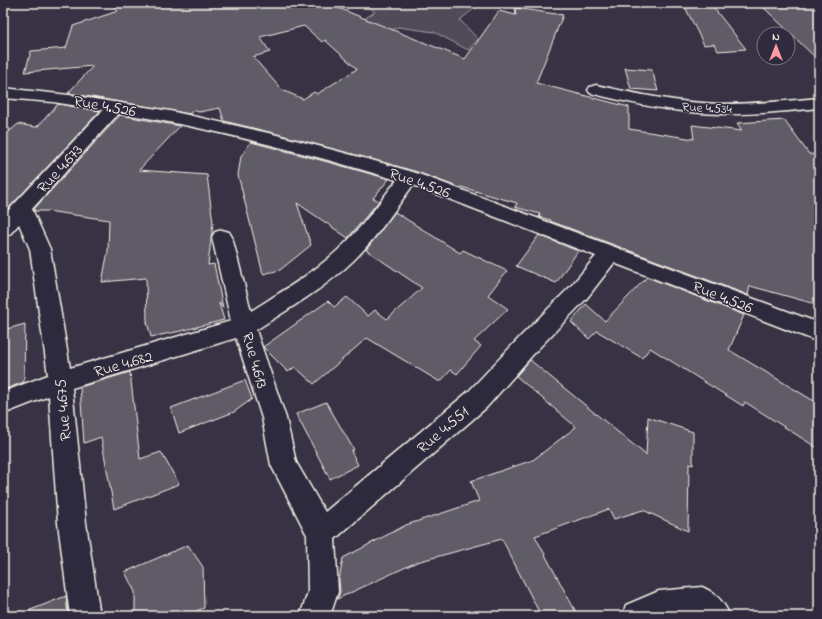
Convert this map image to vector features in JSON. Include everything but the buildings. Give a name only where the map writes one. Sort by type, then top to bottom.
[{"type":"street","name":"Rue 4.534","points":[[596,90],[662,104],[706,108],[748,108],[819,102]]},
{"type":"street","name":"Rue 4.526","points":[[3,93],[60,97],[188,120],[342,156],[409,177],[819,332]]},
{"type":"street","name":"Rue 4.673","points":[[3,229],[115,107]]},
{"type":"street","name":"Rue 4.613","points":[[321,533],[284,465],[274,418],[244,327],[322,275],[346,255],[364,235],[409,177]]},
{"type":"street","name":"Rue 4.675","points":[[22,208],[40,249],[60,381],[72,523],[85,616]]},
{"type":"street","points":[[222,237],[244,327]]},
{"type":"street","name":"Rue 4.551","points":[[321,533],[478,399],[529,343],[579,292],[611,253]]},
{"type":"street","name":"Rue 4.682","points":[[3,403],[60,381],[244,327]]},
{"type":"street","points":[[315,616],[322,592],[321,533]]},
{"type":"street","points":[[637,616],[660,606],[702,602],[715,616]]},
{"type":"shaded area","points":[[364,3],[481,3],[460,20],[478,39],[468,50],[434,32],[398,27],[369,40],[354,25],[375,12]]},
{"type":"waterway","points":[[3,134],[8,129]]}]
